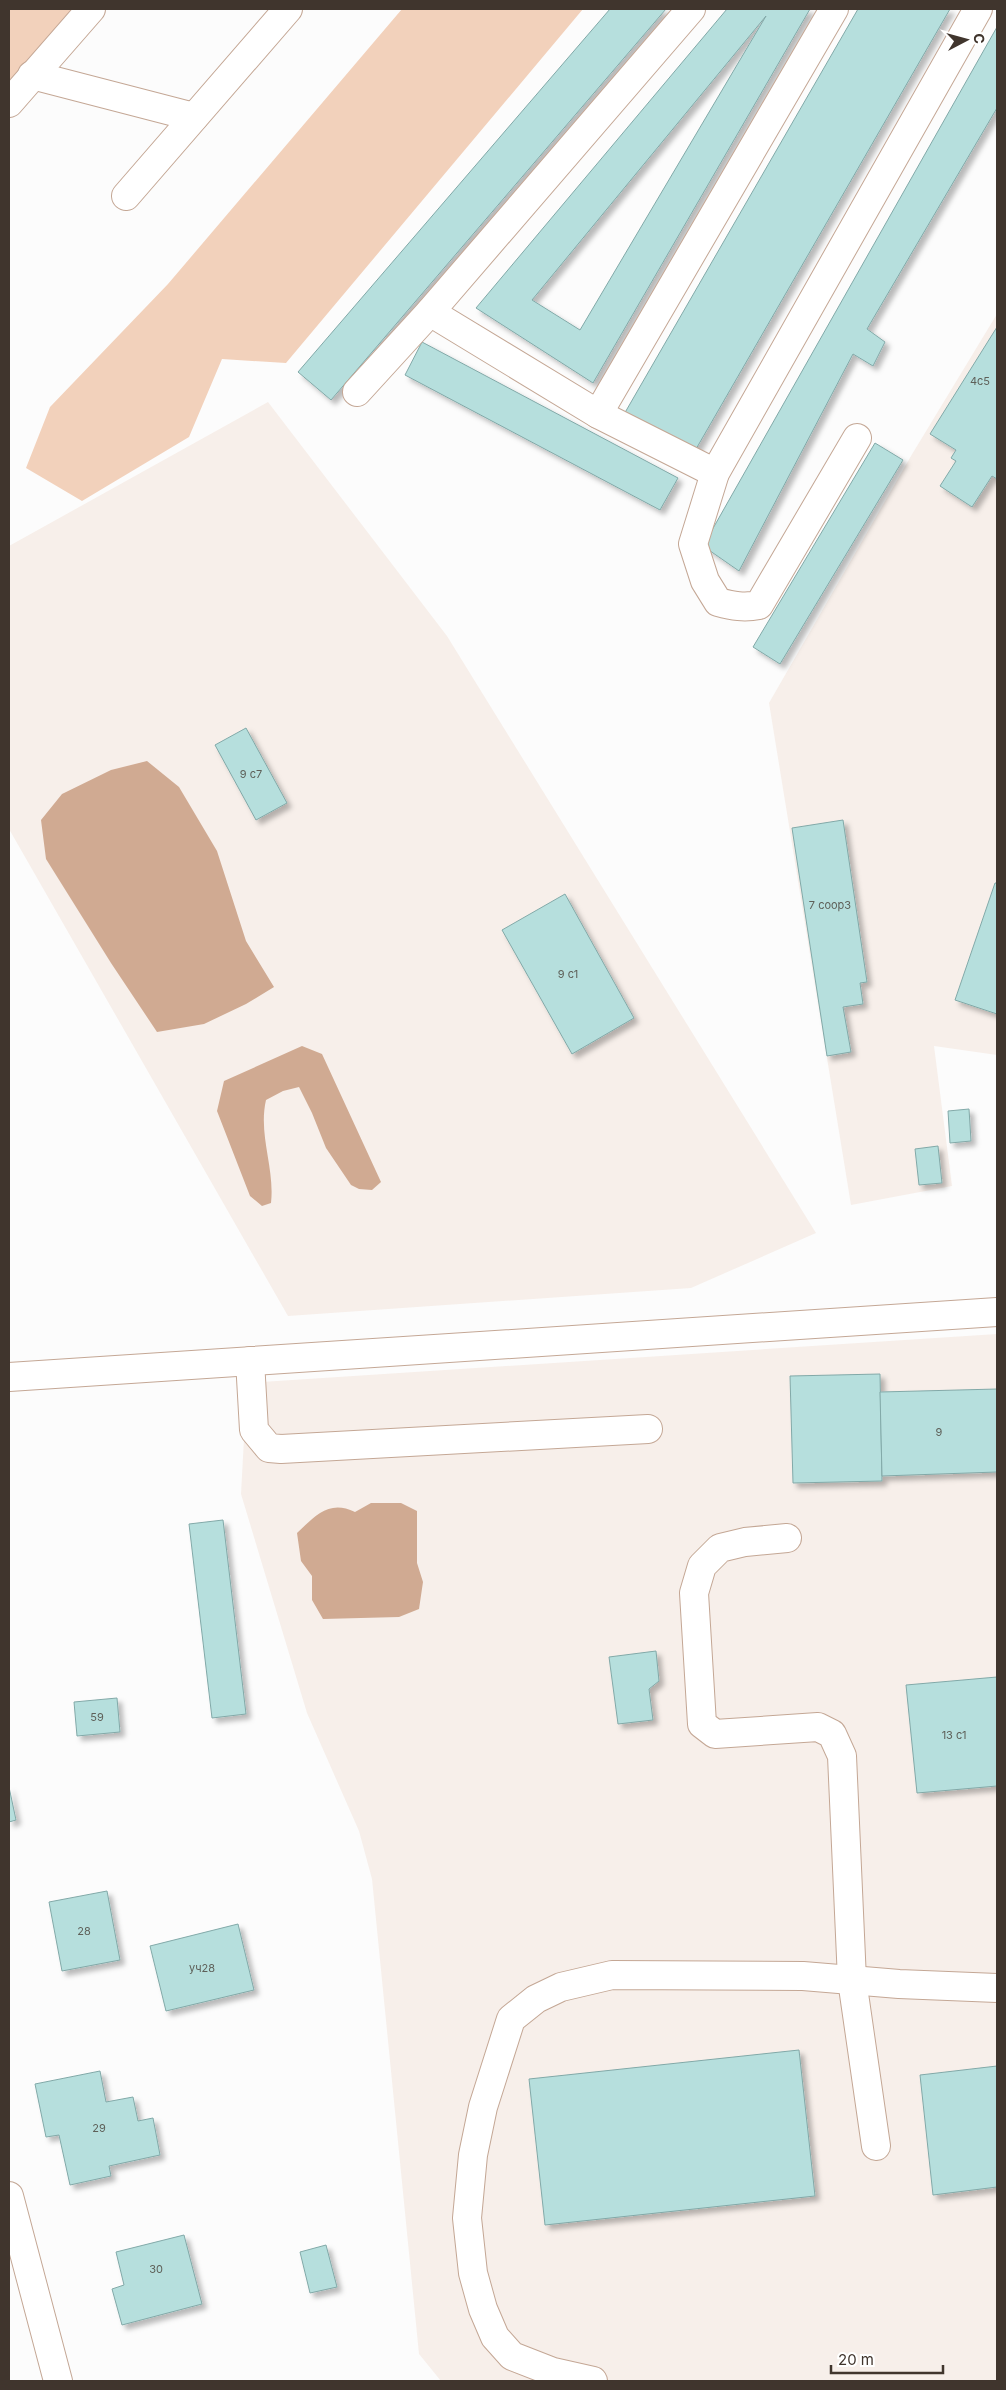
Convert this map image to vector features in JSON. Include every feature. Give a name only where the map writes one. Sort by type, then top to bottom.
[{"type":"street","points":[[9,103],[90,9]]},
{"type":"street","points":[[126,196],[288,9]]},
{"type":"street","points":[[357,392],[430,312],[691,9]]},
{"type":"street","points":[[598,414],[834,9]]},
{"type":"street","points":[[857,438],[759,605],[735,607],[718,602],[705,581],[693,544],[715,473],[978,9]]},
{"type":"street","points":[[32,75],[194,117]]},
{"type":"street","points":[[430,312],[598,414],[715,473]]},
{"type":"street","points":[[9,1377],[997,1312]]},
{"type":"street","points":[[250,1361],[254,1430],[269,1448],[282,1449],[648,1429]]},
{"type":"street","points":[[787,1538],[745,1542],[720,1548],[702,1566],[694,1593],[702,1724],[714,1734],[818,1727],[832,1734],[842,1756],[852,1980],[876,2146]]},
{"type":"street","points":[[593,2381],[553,2372],[512,2356],[495,2337],[483,2310],[473,2273],[467,2218],[473,2155],[483,2107],[512,2019],[536,1999],[561,1987],[612,1975],[803,1976],[997,1988]]},
{"type":"street","points":[[9,2196],[58,2381]]},
{"type":"shaded area","points":[[9,9],[91,9],[9,103]]},
{"type":"shaded area","points":[[402,9],[583,9],[286,363],[222,359],[189,437],[82,501],[26,468],[50,407],[168,284]]},
{"type":"shaded area","points":[[997,314],[997,1055],[934,1046],[952,1186],[851,1205],[769,703],[911,456]]},
{"type":"shaded area","points":[[268,402],[447,636],[816,1233],[691,1288],[288,1316],[9,829],[9,546]]},
{"type":"shaded area","points":[[147,761],[179,787],[217,851],[246,941],[274,987],[246,1004],[204,1024],[157,1032],[46,859],[41,820],[62,794],[111,770]]},
{"type":"shaded area","points":[[302,1046],[322,1054],[381,1182],[372,1190],[359,1189],[351,1185],[326,1148],[299,1087],[283,1091],[266,1100],[264,1126],[272,1190],[271,1203],[262,1206],[250,1196],[217,1111],[224,1081]]},
{"type":"shaded area","points":[[997,1334],[997,2381],[441,2381],[419,2354],[372,1879],[359,1831],[307,1713],[241,1494],[247,1383]]},
{"type":"shaded area","points":[[371,1503],[401,1503],[417,1511],[417,1563],[423,1582],[419,1609],[399,1617],[323,1619],[312,1600],[312,1576],[301,1561],[297,1533],[316,1515],[330,1508],[346,1508],[355,1512]]},
{"type":"building","points":[[610,9],[666,9],[331,400],[298,372]]},
{"type":"building","points":[[727,9],[810,9],[593,383],[476,308]],"holes":[[[766,16],[580,330],[532,300]]]},
{"type":"building","points":[[858,9],[950,9],[692,456],[623,416]]},
{"type":"building","points":[[997,27],[997,108],[867,329],[885,342],[873,366],[853,354],[739,571],[703,546]]},
{"type":"building","points":[[997,327],[997,479],[992,476],[972,507],[940,486],[956,461],[951,458],[956,450],[930,434]]},
{"type":"building","points":[[422,342],[678,478],[660,510],[405,375]]},
{"type":"building","points":[[875,443],[903,460],[780,664],[753,647]]},
{"type":"building","points":[[246,728],[287,803],[256,820],[215,745]]},
{"type":"building","points":[[843,820],[867,982],[860,983],[863,1004],[843,1007],[851,1052],[827,1056],[792,828]]},
{"type":"building","points":[[995,883],[997,883],[997,1014],[955,1000]]},
{"type":"building","points":[[565,894],[634,1018],[572,1054],[502,930]]},
{"type":"building","points":[[969,1109],[971,1141],[950,1143],[948,1111]]},
{"type":"building","points":[[938,1146],[942,1183],[919,1185],[915,1149]]},
{"type":"building","points":[[880,1374],[882,1481],[793,1483],[790,1376]]},
{"type":"building","points":[[997,1389],[997,1472],[882,1476],[880,1392]]},
{"type":"building","points":[[223,1520],[246,1714],[212,1718],[189,1524]]},
{"type":"building","points":[[656,1651],[659,1681],[649,1689],[653,1720],[618,1724],[609,1657]]},
{"type":"building","points":[[997,1677],[997,1786],[917,1793],[906,1685]]},
{"type":"building","points":[[117,1698],[120,1732],[77,1736],[74,1702]]},
{"type":"building","points":[[9,1787],[16,1820],[9,1822]]},
{"type":"building","points":[[107,1891],[120,1960],[62,1971],[49,1902]]},
{"type":"building","points":[[238,1924],[254,1990],[166,2011],[150,1946]]},
{"type":"building","points":[[799,2050],[815,2196],[545,2225],[529,2079]]},
{"type":"building","points":[[997,2066],[997,2187],[933,2195],[920,2075]]},
{"type":"building","points":[[100,2071],[106,2102],[133,2097],[138,2121],[153,2118],[160,2155],[109,2166],[111,2176],[70,2185],[59,2135],[46,2137],[35,2084]]},
{"type":"building","points":[[184,2235],[202,2304],[122,2325],[112,2289],[124,2285],[116,2252]]},
{"type":"building","points":[[326,2245],[337,2287],[310,2293],[300,2252]]}]
